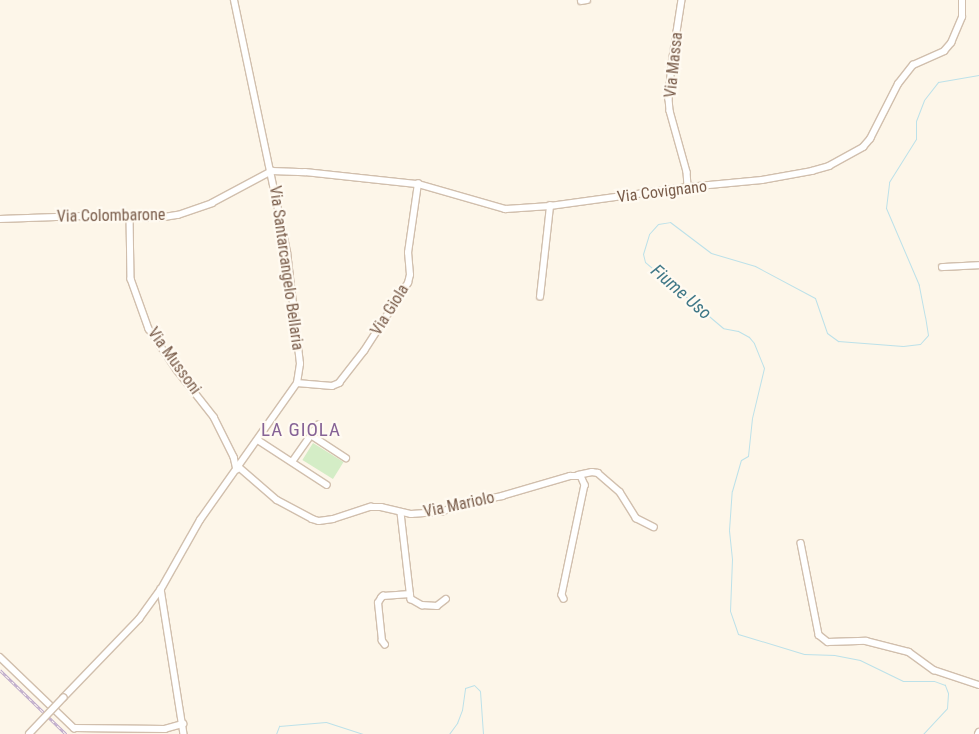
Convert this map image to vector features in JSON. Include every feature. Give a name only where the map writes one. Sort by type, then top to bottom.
[{"type":"street","name":"Via Santarcangelo Bellaria","points":[[29,734],[139,619],[161,589],[200,520],[238,469],[297,383],[300,364],[288,252],[234,0]]},
{"type":"street","name":"Via Massa","points":[[682,0],[669,98],[670,111],[687,172],[688,187]]},
{"type":"street","name":"Via Covignano","points":[[272,171],[305,172],[418,184],[505,209],[550,206],[812,172],[829,166],[863,147],[870,139],[887,109],[898,84],[913,66],[944,51],[951,43],[962,17],[962,0]]},
{"type":"street","name":"Via Colombarone","points":[[0,219],[130,216],[158,218],[195,210],[272,171]]},
{"type":"street","name":"Via Giola","points":[[297,383],[332,386],[339,383],[364,351],[408,283],[410,275],[408,254],[418,184]]},
{"type":"street","points":[[540,297],[550,206]]},
{"type":"street","name":"Via Mussoni","points":[[130,216],[131,279],[149,329],[177,370],[214,417],[238,469]]},
{"type":"street","points":[[942,267],[979,265]]},
{"type":"street","points":[[292,462],[318,425]]},
{"type":"street","points":[[311,435],[346,458]]},
{"type":"street","points":[[258,440],[327,485]]},
{"type":"street","name":"Via Mariolo","points":[[238,469],[277,500],[312,519],[326,521],[371,507],[381,507],[401,513],[425,514],[441,512],[469,502],[502,496],[592,472],[598,473],[620,492],[636,518],[654,527]]},
{"type":"street","points":[[564,599],[562,595],[585,485],[581,476],[578,475]]},
{"type":"street","points":[[401,513],[410,594],[414,603],[437,606],[446,599]]},
{"type":"street","points":[[801,543],[818,635],[828,642],[866,641],[910,652],[934,670],[979,685]]},
{"type":"street","points":[[161,589],[184,734]]},
{"type":"street","points":[[385,645],[382,641],[378,603],[383,596],[410,594]]},
{"type":"street","points":[[0,657],[74,728],[165,729],[182,724]]},
{"type":"green space","points":[[313,443],[344,462],[333,479],[302,460]]},
{"type":"waterway","name":"Fiume Uso","points":[[923,734],[947,708],[948,693],[945,685],[934,681],[903,681],[860,660],[835,655],[804,654],[738,634],[730,611],[732,559],[729,530],[732,491],[741,460],[748,456],[752,418],[764,368],[754,343],[749,337],[738,331],[723,328],[645,262],[643,254],[649,234],[658,224],[670,222],[711,253],[755,266],[815,298],[827,333],[838,341],[903,346],[920,344],[928,335],[919,285],[886,208],[889,182],[916,139],[916,121],[924,100],[938,82],[979,75]]},
{"type":"waterway","name":"Fiume Uso","points":[[449,734],[457,723],[462,710],[465,688],[474,685],[480,691],[483,734]]},
{"type":"waterway","name":"Fiume Uso","points":[[276,734],[279,726],[326,722],[363,734]]},
{"type":"railway","points":[[0,670],[66,734]]},
{"type":"district","name":"LA GIOLA","points":[[301,430]]}]
